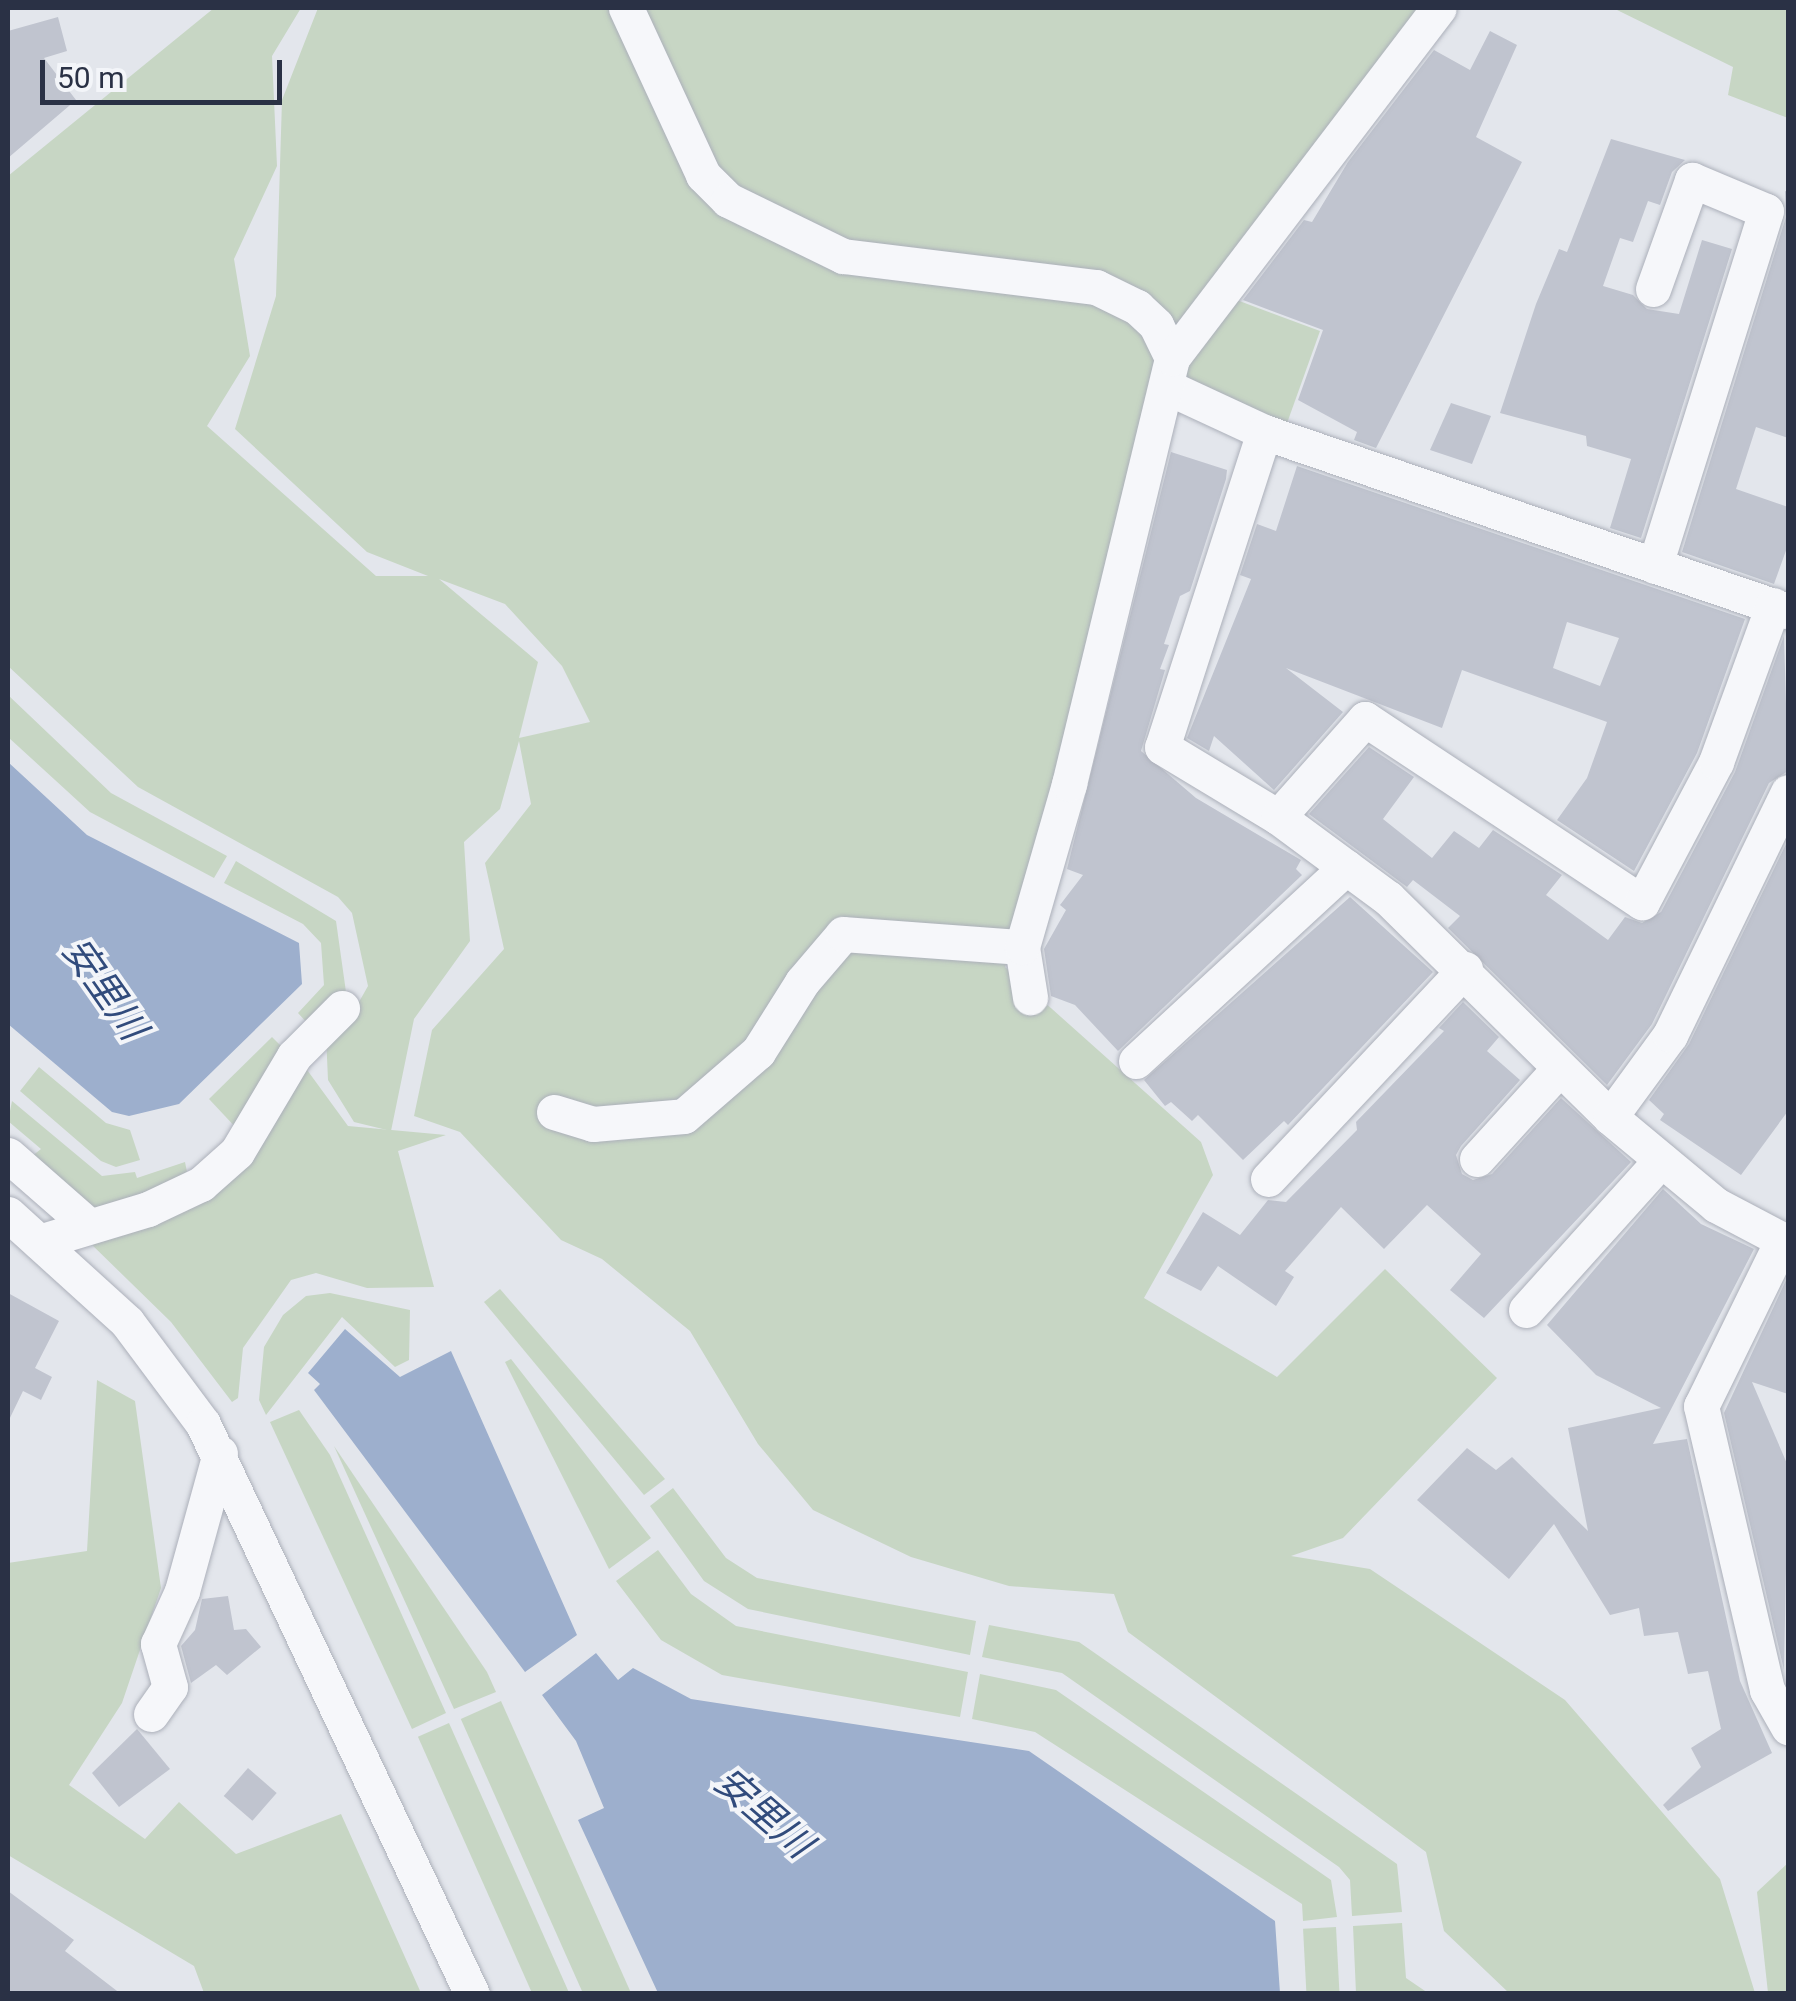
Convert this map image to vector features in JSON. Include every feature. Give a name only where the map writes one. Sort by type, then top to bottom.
[{"type":"street","points":[[626,8],[703,176],[728,200],[843,256],[1096,287],[1156,325],[1169,373],[1264,432],[1780,608],[1716,762],[1642,902],[1365,719],[1278,817]]},
{"type":"street","points":[[1030,997],[1022,946],[1169,373],[1440,8]]},
{"type":"street","points":[[1653,288],[1692,180],[1766,210],[1656,566]]},
{"type":"street","points":[[1264,432],[1162,746],[1278,817],[1346,867],[1465,969],[1610,1117],[1716,1206],[1785,1242],[1701,1406],[1767,1690],[1788,1727]]},
{"type":"street","points":[[1610,1117],[1670,1035],[1788,792]]},
{"type":"street","points":[[1136,1062],[1346,867]]},
{"type":"street","points":[[554,1112],[593,1124],[684,1116],[758,1052],[802,982],[842,934],[1022,946]]},
{"type":"street","points":[[1268,1179],[1465,969]]},
{"type":"street","points":[[40,1242],[201,1184],[237,1152],[294,1056],[342,1008]]},
{"type":"street","points":[[1477,1159],[1559,1069]]},
{"type":"street","points":[[8,1155],[90,1226]]},
{"type":"street","points":[[1526,1310],[1661,1160]]},
{"type":"street","points":[[8,1214],[127,1322],[220,1453],[472,1994]]},
{"type":"street","points":[[151,1714],[170,1687],[158,1644],[182,1592],[220,1453]]},
{"type":"green space","points":[[214,8],[301,8],[272,56],[277,166],[234,259],[250,356],[207,426],[376,576],[428,576],[367,552],[235,429],[276,296],[282,100],[318,8],[1426,8],[1170,341],[1005,967],[1201,1142],[1213,1175],[1144,1298],[1277,1377],[1385,1269],[1497,1378],[1343,1538],[1291,1556],[1370,1569],[1565,1700],[1720,1879],[1755,1993],[1509,1993],[1444,1931],[1426,1852],[1128,1632],[1114,1594],[1009,1586],[911,1557],[813,1510],[758,1444],[690,1331],[602,1259],[561,1240],[460,1132],[414,1116],[432,1030],[504,949],[485,863],[531,804],[519,741],[500,809],[464,842],[470,941],[414,1019],[391,1131],[354,1122],[328,1080],[326,1035],[355,1009],[368,986],[352,913],[338,897],[138,787],[8,666],[8,176]],"holes":[[[439,579],[505,604],[562,666],[590,722],[519,738],[538,662]]]},
{"type":"green space","points":[[1613,8],[1788,8],[1788,118],[1728,95],[1733,67]]},
{"type":"green space","points":[[1226,296],[1320,331],[1286,426],[1182,386],[1181,368]]},
{"type":"green space","points":[[8,695],[111,793],[227,856],[214,878],[90,812],[8,737]]},
{"type":"green space","points":[[236,861],[336,921],[346,992],[310,1026],[298,1013],[324,985],[321,943],[303,924],[224,883]]},
{"type":"green space","points":[[272,1037],[287,1052],[239,1131],[209,1099]]},
{"type":"green space","points":[[302,1063],[348,1126],[446,1135],[398,1151],[434,1287],[367,1288],[316,1273],[291,1280],[243,1348],[238,1398],[232,1402],[171,1322],[87,1240],[182,1205]]},
{"type":"green space","points":[[39,1067],[106,1123],[130,1130],[140,1160],[116,1167],[101,1161],[20,1091]]},
{"type":"green space","points":[[12,1101],[102,1176],[135,1172],[137,1178],[185,1162],[188,1177],[96,1217],[27,1160],[41,1149],[8,1121]]},
{"type":"green space","points":[[500,1289],[665,1479],[644,1495],[484,1302]]},
{"type":"green space","points":[[330,1293],[410,1310],[409,1360],[395,1367],[342,1317],[266,1415],[259,1400],[264,1347],[283,1315],[306,1296]]},
{"type":"green space","points":[[511,1359],[651,1538],[609,1569],[505,1362]]},
{"type":"green space","points":[[97,1380],[135,1401],[161,1588],[122,1703],[69,1785],[145,1839],[179,1802],[236,1854],[341,1814],[421,1993],[204,1993],[194,1966],[8,1855],[8,1563],[87,1551]]},
{"type":"green space","points":[[299,1410],[330,1455],[446,1713],[412,1729],[270,1422]]},
{"type":"green space","points":[[334,1446],[487,1672],[496,1692],[454,1709]]},
{"type":"green space","points":[[673,1488],[726,1558],[757,1578],[976,1621],[970,1655],[748,1609],[704,1581],[650,1506]]},
{"type":"green space","points":[[658,1550],[691,1594],[736,1626],[968,1672],[960,1717],[722,1675],[661,1640],[616,1581]]},
{"type":"green space","points":[[989,1625],[1079,1642],[1397,1864],[1402,1912],[1352,1916],[1350,1880],[1339,1867],[1062,1673],[982,1657]]},
{"type":"green space","points":[[980,1674],[1056,1690],[1331,1880],[1337,1917],[1303,1921],[1302,1904],[1035,1732],[972,1719]]},
{"type":"green space","points":[[501,1701],[631,1993],[583,1994],[461,1719]]},
{"type":"green space","points":[[449,1723],[569,1993],[532,1994],[418,1737]]},
{"type":"green space","points":[[1788,1863],[1788,1993],[1768,1993],[1757,1892]]},
{"type":"green space","points":[[1402,1923],[1406,1978],[1428,1993],[1356,1993],[1353,1926]]},
{"type":"green space","points":[[1336,1927],[1339,1993],[1306,1994],[1303,1929]]},
{"type":"water","name":"安里川","points":[[8,762],[87,835],[299,943],[302,984],[179,1104],[129,1116],[112,1112],[8,1024]]},
{"type":"water","points":[[345,1329],[400,1377],[451,1351],[577,1635],[525,1672],[314,1390],[320,1384],[308,1373]]},
{"type":"water","name":"安里川","points":[[596,1653],[618,1680],[633,1668],[691,1699],[1029,1751],[1275,1921],[1280,1993],[658,1993],[578,1820],[604,1808],[576,1741],[542,1695]]},
{"type":"building","points":[[58,17],[67,51],[44,58],[76,100],[8,158],[8,31]]},
{"type":"building","points":[[1490,31],[1517,45],[1476,137],[1522,162],[1376,448],[1354,440],[1357,432],[1298,400],[1323,330],[1243,300],[1304,220],[1312,222],[1348,162],[1434,50],[1470,70]]},
{"type":"building","points":[[1611,139],[1685,160],[1672,172],[1660,205],[1648,201],[1633,242],[1620,238],[1603,286],[1633,295],[1647,309],[1679,314],[1702,240],[1732,249],[1641,538],[1610,528],[1631,459],[1587,446],[1586,436],[1500,413],[1536,304],[1559,249],[1567,252]]},
{"type":"building","points":[[1785,191],[1788,192],[1788,438],[1756,427],[1736,489],[1788,507],[1788,545],[1774,584],[1682,552],[1786,217]]},
{"type":"building","points":[[1451,403],[1491,416],[1472,464],[1430,450]]},
{"type":"building","points":[[1171,452],[1227,470],[1190,591],[1180,596],[1164,644],[1169,645],[1160,669],[1165,670],[1141,751],[1196,798],[1301,860],[1296,869],[1302,875],[1118,1051],[1075,1005],[1051,996],[1044,949],[1066,910],[1060,905],[1083,875],[1067,869]]},
{"type":"building","points":[[1297,466],[1745,619],[1697,753],[1634,871],[1557,820],[1587,778],[1607,722],[1462,670],[1442,728],[1286,668],[1343,712],[1274,790],[1214,736],[1209,751],[1187,738],[1251,579],[1240,575],[1257,524],[1276,531]],"holes":[[[1567,622],[1619,638],[1600,686],[1553,668]]]},
{"type":"building","points":[[1784,636],[1788,771],[1769,783],[1652,1024],[1607,1085],[1448,928],[1460,916],[1413,880],[1407,887],[1309,814],[1369,747],[1414,777],[1383,819],[1432,858],[1454,831],[1479,848],[1493,830],[1562,875],[1546,895],[1608,940],[1625,917],[1642,923],[1661,912],[1735,772]]},
{"type":"building","points":[[1788,840],[1788,1111],[1741,1175],[1660,1120],[1664,1114],[1649,1100],[1689,1044]]},
{"type":"building","points":[[1350,897],[1433,972],[1288,1125],[1284,1121],[1243,1160],[1198,1115],[1192,1121],[1171,1102],[1165,1106],[1144,1080]]},
{"type":"building","points":[[1463,1002],[1499,1037],[1487,1051],[1520,1080],[1461,1146],[1456,1155],[1462,1174],[1473,1180],[1492,1174],[1561,1098],[1631,1162],[1484,1318],[1450,1290],[1481,1254],[1427,1205],[1384,1249],[1341,1207],[1285,1271],[1294,1277],[1276,1306],[1218,1266],[1201,1291],[1166,1273],[1203,1212],[1240,1235],[1268,1200],[1286,1202],[1357,1130],[1356,1122],[1444,1031],[1439,1028]]},
{"type":"building","points":[[1663,1189],[1701,1224],[1754,1249],[1653,1444],[1687,1439],[1740,1681],[1772,1753],[1668,1811],[1663,1805],[1701,1767],[1691,1748],[1721,1729],[1708,1671],[1688,1674],[1678,1632],[1644,1636],[1639,1608],[1610,1615],[1554,1524],[1509,1579],[1417,1500],[1467,1448],[1496,1470],[1512,1457],[1588,1531],[1568,1428],[1661,1408],[1596,1375],[1547,1325]]},
{"type":"building","points":[[1788,1276],[1788,1394],[1752,1382],[1788,1466],[1784,1670],[1724,1413]]},
{"type":"building","points":[[8,1293],[59,1321],[35,1368],[52,1377],[41,1400],[23,1391],[8,1422]]},
{"type":"building","points":[[228,1596],[234,1630],[246,1629],[261,1647],[227,1675],[216,1665],[191,1683],[181,1646],[195,1630],[202,1599]]},
{"type":"building","points":[[137,1729],[170,1769],[119,1807],[92,1773]]},
{"type":"building","points":[[248,1768],[277,1793],[252,1821],[224,1796]]},
{"type":"building","points":[[8,1891],[74,1940],[65,1951],[121,1994],[8,1994]]}]
